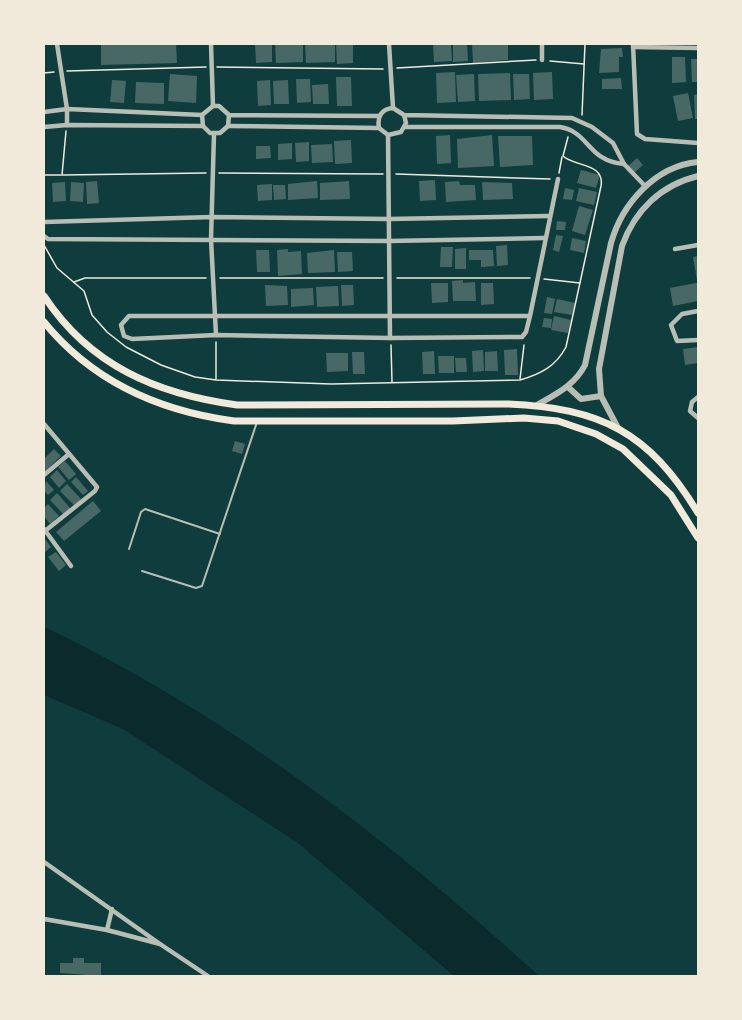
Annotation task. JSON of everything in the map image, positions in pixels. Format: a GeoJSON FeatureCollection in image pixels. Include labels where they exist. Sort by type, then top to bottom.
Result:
{"type":"FeatureCollection","features":[{"type":"Feature","properties":{"kind":"main road"},"geometry":{"type":"LineString","coordinates":[[44,296],[71,331],[103,356],[140,381],[174,393],[237,405],[537,405],[585,414],[618,428],[645,447],[666,467],[699,513]]}},
{"type":"Feature","properties":{"kind":"main road"},"geometry":{"type":"LineString","coordinates":[[44,322],[60,342],[96,371],[133,394],[203,417],[257,421],[543,419],[596,434],[623,449],[651,473],[671,495],[699,538]]}},
{"type":"Feature","properties":{"kind":"main road"},"geometry":{"type":"LineString","coordinates":[[453,406],[453,421]]}},
{"type":"Feature","properties":{"kind":"street"},"geometry":{"type":"LineString","coordinates":[[57,44],[67,109],[66,125]]}},
{"type":"Feature","properties":{"kind":"street"},"geometry":{"type":"LineString","coordinates":[[211,44],[213,106]]}},
{"type":"Feature","properties":{"kind":"street"},"geometry":{"type":"LineString","coordinates":[[388,44],[393,108]]}},
{"type":"Feature","properties":{"kind":"street"},"geometry":{"type":"LineString","coordinates":[[542,44],[543,60]]}},
{"type":"Feature","properties":{"kind":"street"},"geometry":{"type":"LineString","coordinates":[[699,48],[633,45],[634,126],[637,134],[645,139],[699,143]]}},
{"type":"Feature","properties":{"kind":"street"},"geometry":{"type":"LineString","coordinates":[[44,112],[67,109],[202,115],[213,106],[219,106],[229,115],[379,116],[393,108]]}},
{"type":"Feature","properties":{"kind":"street"},"geometry":{"type":"LineString","coordinates":[[393,108],[404,115],[562,117],[580,121],[613,143],[624,164],[645,186]]}},
{"type":"Feature","properties":{"kind":"street"},"geometry":{"type":"LineString","coordinates":[[202,115],[203,126]]}},
{"type":"Feature","properties":{"kind":"street"},"geometry":{"type":"LineString","coordinates":[[228,126],[229,115]]}},
{"type":"Feature","properties":{"kind":"street"},"geometry":{"type":"LineString","coordinates":[[388,135],[401,132],[405,127],[404,115]]}},
{"type":"Feature","properties":{"kind":"street"},"geometry":{"type":"LineString","coordinates":[[379,116],[379,128]]}},
{"type":"Feature","properties":{"kind":"street"},"geometry":{"type":"LineString","coordinates":[[44,127],[66,125],[203,126],[214,134],[220,133],[228,126],[379,128],[388,135]]}},
{"type":"Feature","properties":{"kind":"street"},"geometry":{"type":"LineString","coordinates":[[405,127],[560,127],[582,137],[606,162],[624,164]]}},
{"type":"Feature","properties":{"kind":"street"},"geometry":{"type":"LineString","coordinates":[[582,137],[592,128]]}},
{"type":"Feature","properties":{"kind":"street"},"geometry":{"type":"LineString","coordinates":[[214,134],[211,239],[216,335]]}},
{"type":"Feature","properties":{"kind":"street"},"geometry":{"type":"LineString","coordinates":[[388,135],[390,338]]}},
{"type":"Feature","properties":{"kind":"street"},"geometry":{"type":"LineString","coordinates":[[537,405],[568,387],[585,365],[616,225],[627,205],[645,186],[672,171],[699,162]]}},
{"type":"Feature","properties":{"kind":"street"},"geometry":{"type":"LineString","coordinates":[[618,428],[601,396],[599,369],[622,246],[638,214],[652,198],[673,185],[699,176]]}},
{"type":"Feature","properties":{"kind":"street"},"geometry":{"type":"LineString","coordinates":[[530,316],[129,316],[121,325],[124,336],[132,339],[216,335],[519,338],[525,335],[530,316],[548,216],[558,179]]}},
{"type":"Feature","properties":{"kind":"street"},"geometry":{"type":"LineString","coordinates":[[44,222],[212,217],[389,219],[548,216]]}},
{"type":"Feature","properties":{"kind":"street"},"geometry":{"type":"LineString","coordinates":[[44,236],[48,239],[389,241],[544,238]]}},
{"type":"Feature","properties":{"kind":"street"},"geometry":{"type":"LineString","coordinates":[[675,249],[699,245]]}},
{"type":"Feature","properties":{"kind":"street"},"geometry":{"type":"LineString","coordinates":[[699,311],[682,314],[671,325],[677,341],[699,340]]}},
{"type":"Feature","properties":{"kind":"street"},"geometry":{"type":"LineString","coordinates":[[596,317],[608,319]]}},
{"type":"Feature","properties":{"kind":"street"},"geometry":{"type":"LineString","coordinates":[[568,387],[580,399],[601,396]]}},
{"type":"Feature","properties":{"kind":"street"},"geometry":{"type":"LineString","coordinates":[[699,397],[692,402],[690,411],[699,418]]}},
{"type":"Feature","properties":{"kind":"street"},"geometry":{"type":"LineString","coordinates":[[44,424],[97,487],[95,491],[44,530],[71,566]]}},
{"type":"Feature","properties":{"kind":"street"},"geometry":{"type":"LineString","coordinates":[[44,475],[69,454]]}},
{"type":"Feature","properties":{"kind":"street"},"geometry":{"type":"LineString","coordinates":[[44,862],[208,976]]}},
{"type":"Feature","properties":{"kind":"street"},"geometry":{"type":"LineString","coordinates":[[107,930],[112,909]]}},
{"type":"Feature","properties":{"kind":"street"},"geometry":{"type":"LineString","coordinates":[[44,920],[107,930],[160,944]]}},
{"type":"Feature","properties":{"kind":"lane"},"geometry":{"type":"LineString","coordinates":[[142,572],[201,588],[257,421]]}},
{"type":"Feature","properties":{"kind":"lane"},"geometry":{"type":"LineString","coordinates":[[129,549],[141,512],[145,509],[221,534]]}},
{"type":"Feature","properties":{"kind":"path"},"geometry":{"type":"LineString","coordinates":[[580,121],[584,104],[585,44]]}},
{"type":"Feature","properties":{"kind":"path"},"geometry":{"type":"LineString","coordinates":[[44,73],[212,67],[390,69],[543,60],[585,64]]}},
{"type":"Feature","properties":{"kind":"path"},"geometry":{"type":"LineString","coordinates":[[62,175],[66,125]]}},
{"type":"Feature","properties":{"kind":"path"},"geometry":{"type":"LineString","coordinates":[[44,176],[214,173],[389,174],[558,179],[563,156]]}},
{"type":"Feature","properties":{"kind":"path"},"geometry":{"type":"LineString","coordinates":[[73,283],[85,278],[538,278],[580,283]]}},
{"type":"Feature","properties":{"kind":"path"},"geometry":{"type":"LineString","coordinates":[[216,335],[216,380]]}},
{"type":"Feature","properties":{"kind":"path"},"geometry":{"type":"LineString","coordinates":[[520,380],[525,335]]}},
{"type":"Feature","properties":{"kind":"path"},"geometry":{"type":"LineString","coordinates":[[390,338],[392,383]]}},
{"type":"Feature","properties":{"kind":"water"},"geometry":{"type":"Polygon","coordinates":[[[44,627],[176,698],[241,739],[304,783],[425,877],[539,976],[454,976],[298,843],[123,729],[44,695],[44,627]]]}},
{"type":"Feature","properties":{"kind":"building"},"geometry":{"type":"Polygon","coordinates":[[[176,44],[177,63],[101,65],[101,45],[176,44]]]}},
{"type":"Feature","properties":{"kind":"building"},"geometry":{"type":"Polygon","coordinates":[[[255,44],[272,44],[272,62],[256,63],[255,44]]]}},
{"type":"Feature","properties":{"kind":"building"},"geometry":{"type":"Polygon","coordinates":[[[275,44],[303,44],[303,62],[276,63],[275,44]]]}},
{"type":"Feature","properties":{"kind":"building"},"geometry":{"type":"Polygon","coordinates":[[[305,44],[335,44],[335,62],[306,63],[305,44]]]}},
{"type":"Feature","properties":{"kind":"building"},"geometry":{"type":"Polygon","coordinates":[[[336,44],[353,44],[353,63],[337,64],[336,44]]]}},
{"type":"Feature","properties":{"kind":"building"},"geometry":{"type":"Polygon","coordinates":[[[433,44],[451,44],[452,61],[434,62],[433,44]]]}},
{"type":"Feature","properties":{"kind":"building"},"geometry":{"type":"Polygon","coordinates":[[[453,44],[467,44],[468,61],[453,62],[453,44]]]}},
{"type":"Feature","properties":{"kind":"building"},"geometry":{"type":"Polygon","coordinates":[[[472,44],[508,44],[508,60],[473,63],[472,44]]]}},
{"type":"Feature","properties":{"kind":"building"},"geometry":{"type":"Polygon","coordinates":[[[622,48],[623,57],[619,57],[619,72],[599,73],[601,49],[622,48]]]}},
{"type":"Feature","properties":{"kind":"building"},"geometry":{"type":"Polygon","coordinates":[[[672,57],[685,57],[686,82],[672,83],[672,57]]]}},
{"type":"Feature","properties":{"kind":"building"},"geometry":{"type":"Polygon","coordinates":[[[691,59],[698,59],[698,82],[692,82],[691,59]]]}},
{"type":"Feature","properties":{"kind":"building"},"geometry":{"type":"Polygon","coordinates":[[[455,72],[456,102],[437,103],[436,73],[455,72]]]}},
{"type":"Feature","properties":{"kind":"building"},"geometry":{"type":"Polygon","coordinates":[[[552,72],[553,99],[534,100],[533,73],[552,72]]]}},
{"type":"Feature","properties":{"kind":"building"},"geometry":{"type":"Polygon","coordinates":[[[510,73],[511,100],[479,101],[478,74],[510,73]]]}},
{"type":"Feature","properties":{"kind":"building"},"geometry":{"type":"Polygon","coordinates":[[[170,74],[197,76],[196,103],[168,101],[170,74]]]}},
{"type":"Feature","properties":{"kind":"building"},"geometry":{"type":"Polygon","coordinates":[[[474,74],[475,101],[458,102],[456,75],[474,74]]]}},
{"type":"Feature","properties":{"kind":"building"},"geometry":{"type":"Polygon","coordinates":[[[513,74],[529,74],[530,99],[514,100],[513,74]]]}},
{"type":"Feature","properties":{"kind":"building"},"geometry":{"type":"Polygon","coordinates":[[[336,77],[351,77],[352,106],[337,106],[336,77]]]}},
{"type":"Feature","properties":{"kind":"building"},"geometry":{"type":"Polygon","coordinates":[[[621,78],[622,89],[602,89],[602,79],[621,78]]]}},
{"type":"Feature","properties":{"kind":"building"},"geometry":{"type":"Polygon","coordinates":[[[296,79],[310,79],[311,102],[297,103],[296,79]]]}},
{"type":"Feature","properties":{"kind":"building"},"geometry":{"type":"Polygon","coordinates":[[[112,80],[126,81],[124,103],[110,102],[112,80]]]}},
{"type":"Feature","properties":{"kind":"building"},"geometry":{"type":"Polygon","coordinates":[[[270,80],[271,105],[258,106],[257,81],[270,80]]]}},
{"type":"Feature","properties":{"kind":"building"},"geometry":{"type":"Polygon","coordinates":[[[288,80],[289,104],[274,104],[273,81],[288,80]]]}},
{"type":"Feature","properties":{"kind":"building"},"geometry":{"type":"Polygon","coordinates":[[[136,82],[164,83],[164,104],[135,103],[136,82]]]}},
{"type":"Feature","properties":{"kind":"building"},"geometry":{"type":"Polygon","coordinates":[[[328,84],[329,104],[313,104],[312,85],[328,84]]]}},
{"type":"Feature","properties":{"kind":"building"},"geometry":{"type":"Polygon","coordinates":[[[688,93],[693,118],[678,121],[673,96],[688,93]]]}},
{"type":"Feature","properties":{"kind":"building"},"geometry":{"type":"Polygon","coordinates":[[[698,94],[698,119],[695,119],[694,95],[698,94]]]}},
{"type":"Feature","properties":{"kind":"building"},"geometry":{"type":"Polygon","coordinates":[[[450,135],[451,163],[437,164],[436,136],[450,135]]]}},
{"type":"Feature","properties":{"kind":"building"},"geometry":{"type":"Polygon","coordinates":[[[492,135],[494,166],[458,168],[457,139],[492,135]]]}},
{"type":"Feature","properties":{"kind":"building"},"geometry":{"type":"Polygon","coordinates":[[[498,136],[532,136],[533,165],[500,167],[498,136]]]}},
{"type":"Feature","properties":{"kind":"building"},"geometry":{"type":"Polygon","coordinates":[[[351,140],[352,163],[335,164],[334,141],[351,140]]]}},
{"type":"Feature","properties":{"kind":"building"},"geometry":{"type":"Polygon","coordinates":[[[309,142],[309,161],[296,162],[295,143],[309,142]]]}},
{"type":"Feature","properties":{"kind":"building"},"geometry":{"type":"Polygon","coordinates":[[[292,143],[292,159],[278,160],[278,144],[292,143]]]}},
{"type":"Feature","properties":{"kind":"building"},"geometry":{"type":"Polygon","coordinates":[[[332,144],[333,162],[312,163],[311,145],[332,144]]]}},
{"type":"Feature","properties":{"kind":"building"},"geometry":{"type":"Polygon","coordinates":[[[256,146],[270,146],[271,158],[256,159],[256,146]]]}},
{"type":"Feature","properties":{"kind":"building"},"geometry":{"type":"Polygon","coordinates":[[[637,158],[643,165],[634,173],[628,166],[637,158]]]}},
{"type":"Feature","properties":{"kind":"building"},"geometry":{"type":"Polygon","coordinates":[[[581,170],[600,175],[596,188],[577,183],[581,170]]]}},
{"type":"Feature","properties":{"kind":"building"},"geometry":{"type":"Polygon","coordinates":[[[435,180],[436,200],[420,201],[419,181],[435,180]]]}},
{"type":"Feature","properties":{"kind":"building"},"geometry":{"type":"Polygon","coordinates":[[[97,181],[99,203],[87,204],[86,182],[97,181]]]}},
{"type":"Feature","properties":{"kind":"building"},"geometry":{"type":"Polygon","coordinates":[[[317,181],[318,198],[288,200],[288,184],[317,181]]]}},
{"type":"Feature","properties":{"kind":"building"},"geometry":{"type":"Polygon","coordinates":[[[349,181],[350,199],[320,200],[320,183],[349,181]]]}},
{"type":"Feature","properties":{"kind":"building"},"geometry":{"type":"Polygon","coordinates":[[[459,181],[460,185],[475,185],[476,200],[446,202],[445,182],[459,181]]]}},
{"type":"Feature","properties":{"kind":"building"},"geometry":{"type":"Polygon","coordinates":[[[65,182],[66,201],[53,202],[52,183],[65,182]]]}},
{"type":"Feature","properties":{"kind":"building"},"geometry":{"type":"Polygon","coordinates":[[[71,182],[84,183],[83,202],[70,201],[71,182]]]}},
{"type":"Feature","properties":{"kind":"building"},"geometry":{"type":"Polygon","coordinates":[[[482,182],[512,183],[513,199],[483,200],[482,182]]]}},
{"type":"Feature","properties":{"kind":"building"},"geometry":{"type":"Polygon","coordinates":[[[272,184],[272,200],[258,201],[257,185],[272,184]]]}},
{"type":"Feature","properties":{"kind":"building"},"geometry":{"type":"Polygon","coordinates":[[[273,185],[285,185],[286,199],[274,200],[273,185]]]}},
{"type":"Feature","properties":{"kind":"building"},"geometry":{"type":"Polygon","coordinates":[[[565,188],[574,190],[572,200],[563,199],[565,188]]]}},
{"type":"Feature","properties":{"kind":"building"},"geometry":{"type":"Polygon","coordinates":[[[579,188],[597,192],[594,205],[576,201],[579,188]]]}},
{"type":"Feature","properties":{"kind":"building"},"geometry":{"type":"Polygon","coordinates":[[[579,206],[593,210],[585,235],[572,231],[579,206]]]}},
{"type":"Feature","properties":{"kind":"building"},"geometry":{"type":"Polygon","coordinates":[[[557,221],[566,222],[565,230],[556,230],[557,221]]]}},
{"type":"Feature","properties":{"kind":"building"},"geometry":{"type":"Polygon","coordinates":[[[556,235],[563,236],[559,252],[553,250],[556,235]]]}},
{"type":"Feature","properties":{"kind":"building"},"geometry":{"type":"Polygon","coordinates":[[[572,238],[586,241],[584,253],[570,250],[572,238]]]}},
{"type":"Feature","properties":{"kind":"building"},"geometry":{"type":"Polygon","coordinates":[[[507,245],[508,265],[497,266],[496,246],[507,245]]]}},
{"type":"Feature","properties":{"kind":"building"},"geometry":{"type":"Polygon","coordinates":[[[441,247],[453,247],[452,267],[440,267],[441,247]]]}},
{"type":"Feature","properties":{"kind":"building"},"geometry":{"type":"Polygon","coordinates":[[[466,248],[466,269],[455,269],[455,249],[466,248]]]}},
{"type":"Feature","properties":{"kind":"building"},"geometry":{"type":"Polygon","coordinates":[[[288,249],[288,252],[301,251],[302,274],[278,276],[277,250],[288,249]]]}},
{"type":"Feature","properties":{"kind":"building"},"geometry":{"type":"Polygon","coordinates":[[[256,250],[269,250],[270,272],[257,272],[256,250]]]}},
{"type":"Feature","properties":{"kind":"building"},"geometry":{"type":"Polygon","coordinates":[[[334,250],[335,272],[308,273],[307,253],[334,250]]]}},
{"type":"Feature","properties":{"kind":"building"},"geometry":{"type":"Polygon","coordinates":[[[469,250],[493,250],[494,266],[481,267],[481,260],[469,260],[469,250]]]}},
{"type":"Feature","properties":{"kind":"building"},"geometry":{"type":"Polygon","coordinates":[[[337,252],[352,252],[353,271],[338,272],[337,252]]]}},
{"type":"Feature","properties":{"kind":"building"},"geometry":{"type":"Polygon","coordinates":[[[698,256],[698,280],[697,280],[693,257],[698,256]]]}},
{"type":"Feature","properties":{"kind":"building"},"geometry":{"type":"Polygon","coordinates":[[[463,280],[463,283],[475,282],[476,301],[453,301],[452,281],[463,280]]]}},
{"type":"Feature","properties":{"kind":"building"},"geometry":{"type":"Polygon","coordinates":[[[431,283],[448,283],[448,302],[432,303],[431,283]]]}},
{"type":"Feature","properties":{"kind":"building"},"geometry":{"type":"Polygon","coordinates":[[[481,283],[493,283],[494,304],[481,305],[481,283]]]}},
{"type":"Feature","properties":{"kind":"building"},"geometry":{"type":"Polygon","coordinates":[[[698,283],[698,301],[673,306],[670,288],[698,283]]]}},
{"type":"Feature","properties":{"kind":"building"},"geometry":{"type":"Polygon","coordinates":[[[265,285],[287,286],[288,305],[266,306],[265,285]]]}},
{"type":"Feature","properties":{"kind":"building"},"geometry":{"type":"Polygon","coordinates":[[[341,285],[353,285],[354,305],[342,306],[341,285]]]}},
{"type":"Feature","properties":{"kind":"building"},"geometry":{"type":"Polygon","coordinates":[[[338,286],[339,306],[317,307],[316,287],[338,286]]]}},
{"type":"Feature","properties":{"kind":"building"},"geometry":{"type":"Polygon","coordinates":[[[313,288],[314,305],[291,307],[291,289],[313,288]]]}},
{"type":"Feature","properties":{"kind":"building"},"geometry":{"type":"Polygon","coordinates":[[[547,297],[555,299],[552,314],[544,313],[547,297]]]}},
{"type":"Feature","properties":{"kind":"building"},"geometry":{"type":"Polygon","coordinates":[[[557,299],[575,303],[572,315],[554,312],[557,299]]]}},
{"type":"Feature","properties":{"kind":"building"},"geometry":{"type":"Polygon","coordinates":[[[554,316],[571,320],[568,333],[551,330],[554,316]]]}},
{"type":"Feature","properties":{"kind":"building"},"geometry":{"type":"Polygon","coordinates":[[[544,318],[552,319],[551,328],[542,327],[544,318]]]}},
{"type":"Feature","properties":{"kind":"building"},"geometry":{"type":"Polygon","coordinates":[[[698,347],[698,363],[685,365],[683,349],[698,347]]]}},
{"type":"Feature","properties":{"kind":"building"},"geometry":{"type":"Polygon","coordinates":[[[517,349],[518,375],[505,375],[504,350],[517,349]]]}},
{"type":"Feature","properties":{"kind":"building"},"geometry":{"type":"Polygon","coordinates":[[[483,350],[484,371],[473,372],[472,351],[483,350]]]}},
{"type":"Feature","properties":{"kind":"building"},"geometry":{"type":"Polygon","coordinates":[[[434,351],[435,374],[423,374],[422,352],[434,351]]]}},
{"type":"Feature","properties":{"kind":"building"},"geometry":{"type":"Polygon","coordinates":[[[497,351],[498,371],[485,371],[485,352],[497,351]]]}},
{"type":"Feature","properties":{"kind":"building"},"geometry":{"type":"Polygon","coordinates":[[[352,352],[364,352],[365,374],[353,374],[352,352]]]}},
{"type":"Feature","properties":{"kind":"building"},"geometry":{"type":"Polygon","coordinates":[[[326,353],[348,353],[348,371],[327,372],[326,353]]]}},
{"type":"Feature","properties":{"kind":"building"},"geometry":{"type":"Polygon","coordinates":[[[438,356],[454,356],[454,373],[439,373],[438,356]]]}},
{"type":"Feature","properties":{"kind":"building"},"geometry":{"type":"Polygon","coordinates":[[[455,358],[466,358],[467,372],[456,372],[455,358]]]}},
{"type":"Feature","properties":{"kind":"building"},"geometry":{"type":"Polygon","coordinates":[[[235,441],[245,444],[242,454],[232,451],[235,441]]]}},
{"type":"Feature","properties":{"kind":"building"},"geometry":{"type":"Polygon","coordinates":[[[54,449],[61,456],[44,472],[44,459],[54,449]]]}},
{"type":"Feature","properties":{"kind":"building"},"geometry":{"type":"Polygon","coordinates":[[[65,461],[76,474],[69,480],[58,467],[65,461]]]}},
{"type":"Feature","properties":{"kind":"building"},"geometry":{"type":"Polygon","coordinates":[[[57,470],[66,481],[59,488],[50,477],[57,470]]]}},
{"type":"Feature","properties":{"kind":"building"},"geometry":{"type":"Polygon","coordinates":[[[76,477],[88,491],[83,495],[71,482],[76,477]]]}},
{"type":"Feature","properties":{"kind":"building"},"geometry":{"type":"Polygon","coordinates":[[[46,481],[54,490],[48,495],[44,491],[46,481]]]}},
{"type":"Feature","properties":{"kind":"building"},"geometry":{"type":"Polygon","coordinates":[[[67,484],[81,499],[75,506],[60,491],[67,484]]]}},
{"type":"Feature","properties":{"kind":"building"},"geometry":{"type":"Polygon","coordinates":[[[57,493],[71,509],[64,515],[50,500],[57,493]]]}},
{"type":"Feature","properties":{"kind":"building"},"geometry":{"type":"Polygon","coordinates":[[[93,501],[101,511],[64,541],[56,532],[93,501]]]}},
{"type":"Feature","properties":{"kind":"building"},"geometry":{"type":"Polygon","coordinates":[[[48,504],[59,516],[50,524],[44,516],[44,508],[48,504]]]}},
{"type":"Feature","properties":{"kind":"building"},"geometry":{"type":"Polygon","coordinates":[[[45,539],[51,547],[45,552],[44,550],[45,539]]]}},
{"type":"Feature","properties":{"kind":"building"},"geometry":{"type":"Polygon","coordinates":[[[56,552],[66,565],[59,571],[48,557],[56,552]]]}},
{"type":"Feature","properties":{"kind":"building"},"geometry":{"type":"Polygon","coordinates":[[[73,958],[84,958],[84,963],[101,963],[101,976],[60,973],[60,963],[73,963],[73,958]]]}}]}
